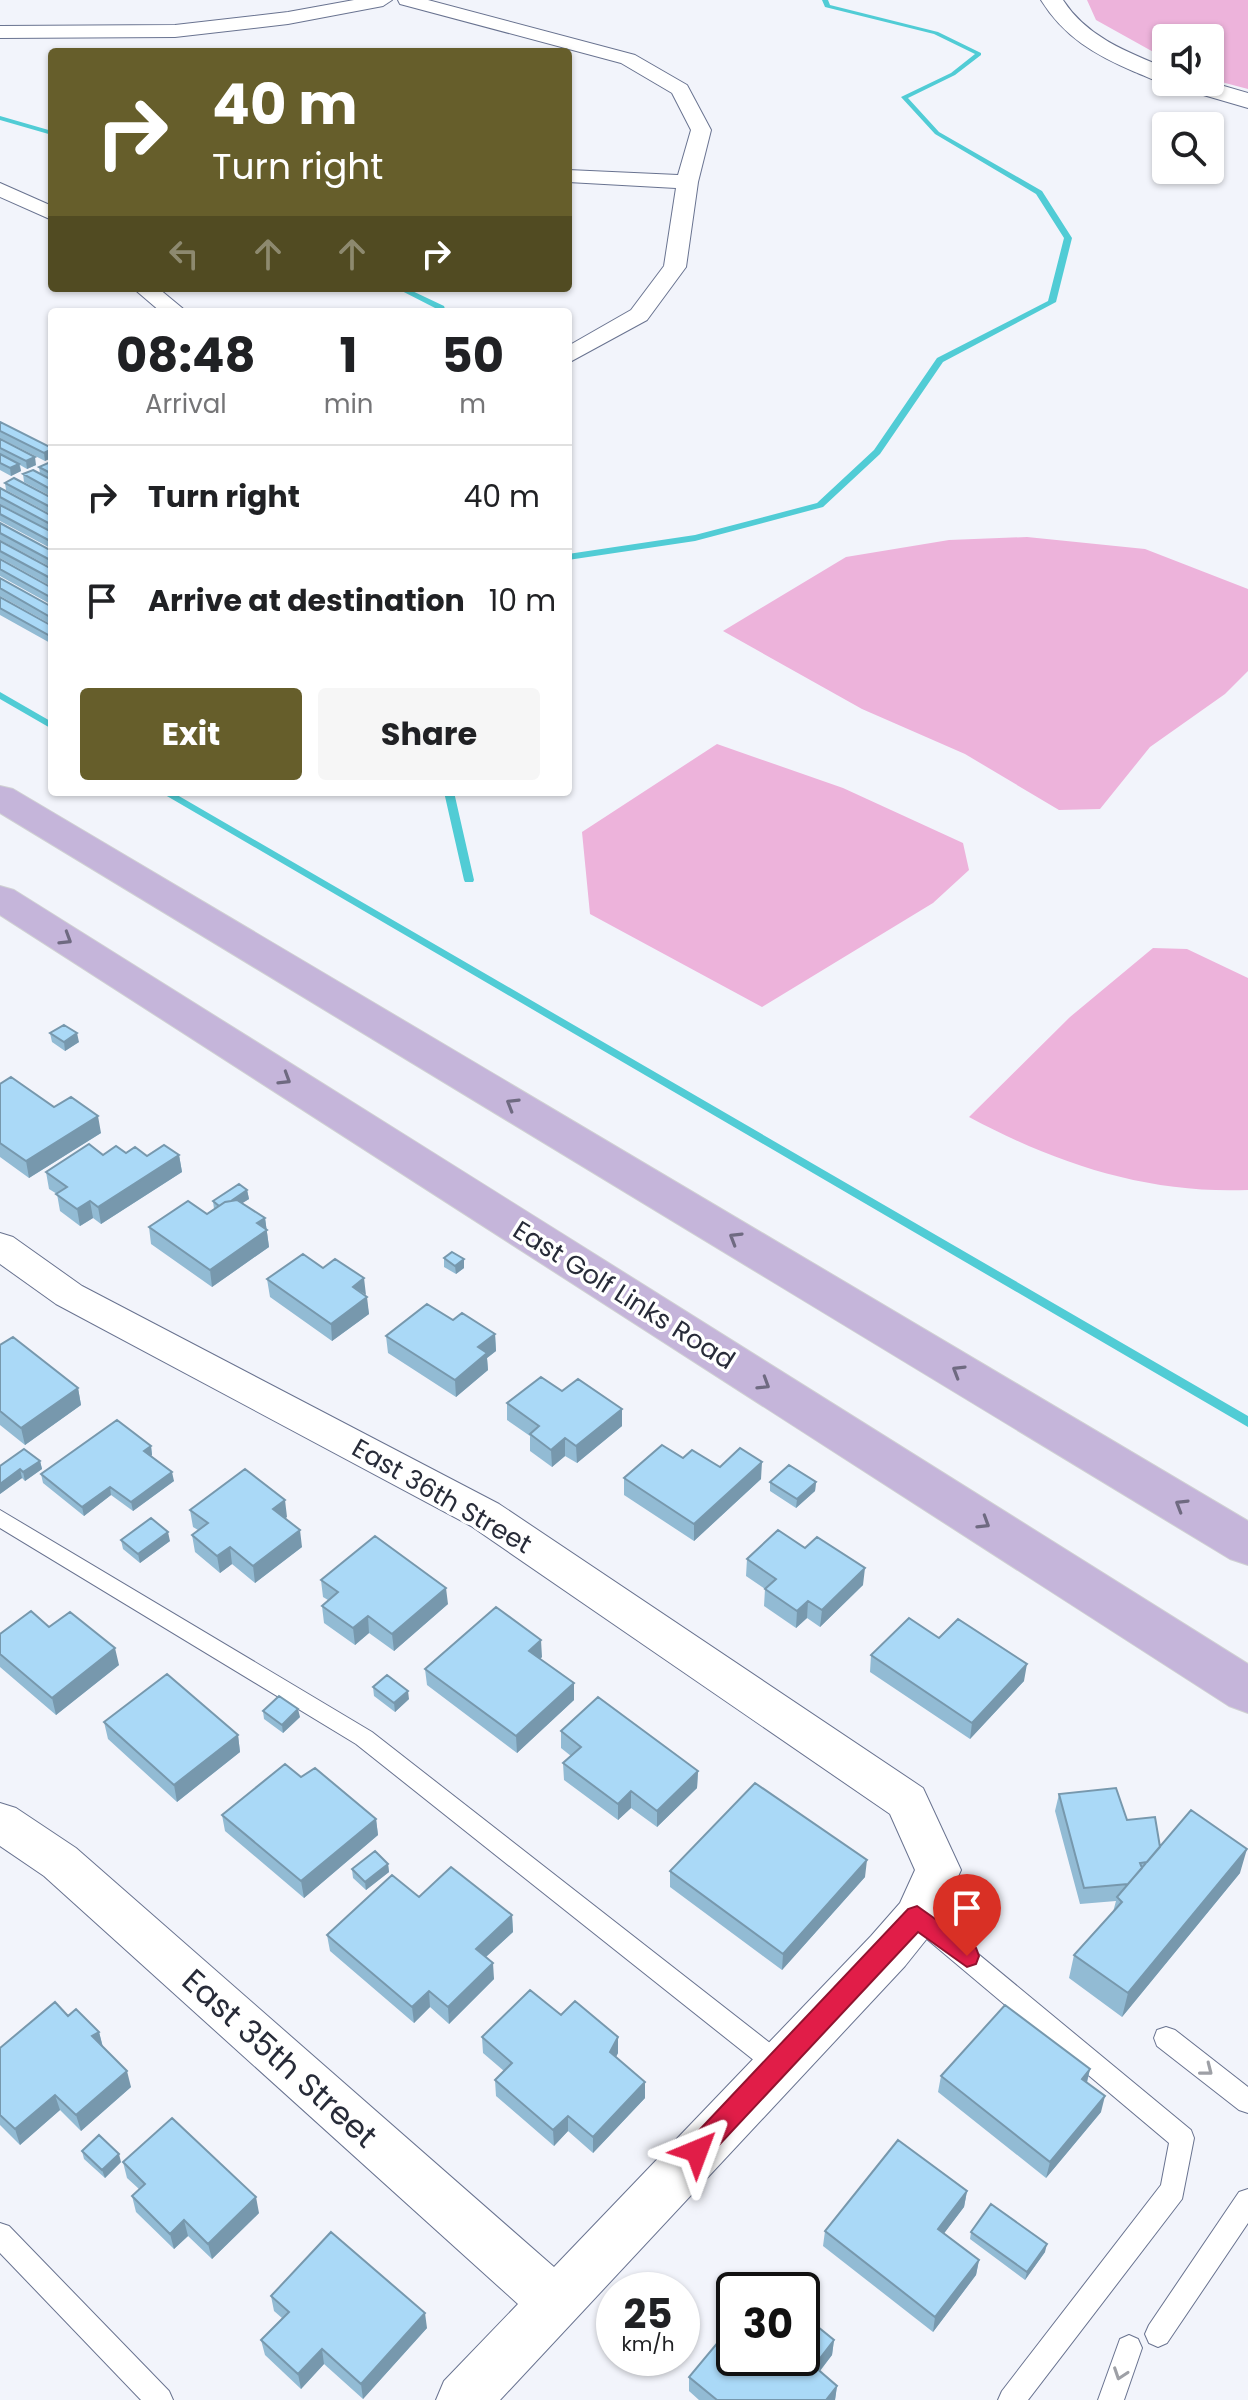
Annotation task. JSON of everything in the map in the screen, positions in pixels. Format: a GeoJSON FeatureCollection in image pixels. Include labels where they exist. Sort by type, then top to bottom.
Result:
{"type":"FeatureCollection","features":[{"type":"Feature","properties":{"kind":"main road"},"geometry":{"type":"LineString","coordinates":[[0,797],[1248,1545]]}},
{"type":"Feature","properties":{"kind":"main road","name":"East Golf Links Road"},"geometry":{"type":"LineString","coordinates":[[0,898],[1248,1691]]}},
{"type":"Feature","properties":{"kind":"street"},"geometry":{"type":"LineString","coordinates":[[272,0],[288,18]]}},
{"type":"Feature","properties":{"kind":"street"},"geometry":{"type":"LineString","coordinates":[[0,32],[175,31],[288,18],[383,0]]}},
{"type":"Feature","properties":{"kind":"street"},"geometry":{"type":"LineString","coordinates":[[407,0],[628,59],[680,89],[701,130],[687,182],[675,267],[639,315],[572,354]]}},
{"type":"Feature","properties":{"kind":"street"},"geometry":{"type":"LineString","coordinates":[[1052,0],[1058,12],[1086,40],[1152,70]]}},
{"type":"Feature","properties":{"kind":"street"},"geometry":{"type":"LineString","coordinates":[[1224,94],[1248,101]]}},
{"type":"Feature","properties":{"kind":"street"},"geometry":{"type":"LineString","coordinates":[[572,176],[687,182]]}},
{"type":"Feature","properties":{"kind":"street"},"geometry":{"type":"LineString","coordinates":[[0,189],[48,212]]}},
{"type":"Feature","properties":{"kind":"street"},"geometry":{"type":"LineString","coordinates":[[149,292],[170,308]]}},
{"type":"Feature","properties":{"kind":"street","name":"East 36th Street"},"geometry":{"type":"LineString","coordinates":[[0,1246],[69,1295],[485,1515],[907,1801],[938,1870],[917,1917]]}},
{"type":"Feature","properties":{"kind":"street","name":"East 35th Street"},"geometry":{"type":"LineString","coordinates":[[0,1822],[60,1862],[554,2301]]}},
{"type":"Feature","properties":{"kind":"street"},"geometry":{"type":"LineString","coordinates":[[463,2400],[917,1917]]}},
{"type":"Feature","properties":{"kind":"lane"},"geometry":{"type":"LineString","coordinates":[[0,1518],[364,1738],[779,2065]]}},
{"type":"Feature","properties":{"kind":"lane"},"geometry":{"type":"LineString","coordinates":[[917,1917],[1182,2138],[1173,2190],[1011,2400]]}},
{"type":"Feature","properties":{"kind":"lane"},"geometry":{"type":"LineString","coordinates":[[1166,2038],[1248,2102]]}},
{"type":"Feature","properties":{"kind":"lane"},"geometry":{"type":"LineString","coordinates":[[1158,2334],[1248,2201]]}},
{"type":"Feature","properties":{"kind":"lane"},"geometry":{"type":"LineString","coordinates":[[0,2235],[160,2400]]}},
{"type":"Feature","properties":{"kind":"lane"},"geometry":{"type":"LineString","coordinates":[[1111,2400],[1129,2348]]}},
{"type":"Feature","properties":{"kind":"shaded area"},"geometry":{"type":"Polygon","coordinates":[[[1087,0],[1248,0],[1248,89],[1224,83],[1224,24],[1152,24],[1152,51],[1096,20],[1087,0]]]}},
{"type":"Feature","properties":{"kind":"shaded area"},"geometry":{"type":"Polygon","coordinates":[[[1027,537],[1145,549],[1248,589],[1248,671],[1225,694],[1150,747],[1100,809],[1059,810],[965,754],[862,709],[723,631],[846,557],[949,540],[1027,537]]]}},
{"type":"Feature","properties":{"kind":"shaded area"},"geometry":{"type":"Polygon","coordinates":[[[717,744],[843,788],[963,843],[969,870],[933,903],[762,1007],[590,914],[582,832],[717,744]]]}},
{"type":"Feature","properties":{"kind":"shaded area"},"geometry":{"type":"Polygon","coordinates":[[[1153,948],[1187,949],[1248,978],[1248,1190],[1174,1187],[1104,1173],[1036,1149],[969,1117],[1070,1017],[1153,948]]]}},
{"type":"Feature","properties":{"kind":"building"},"geometry":{"type":"Polygon","coordinates":[[[0,422],[48,446],[48,451],[44,453],[0,431],[0,422]]]}},
{"type":"Feature","properties":{"kind":"building"},"geometry":{"type":"Polygon","coordinates":[[[0,439],[35,457],[26,461],[0,448],[0,439]]]}},
{"type":"Feature","properties":{"kind":"building"},"geometry":{"type":"Polygon","coordinates":[[[0,454],[19,464],[10,468],[0,463],[0,454]]]}},
{"type":"Feature","properties":{"kind":"building"},"geometry":{"type":"Polygon","coordinates":[[[33,470],[48,478],[48,488],[23,474],[33,470]]]}},
{"type":"Feature","properties":{"kind":"building"},"geometry":{"type":"Polygon","coordinates":[[[14,478],[48,496],[48,506],[5,483],[14,478]]]}},
{"type":"Feature","properties":{"kind":"building"},"geometry":{"type":"Polygon","coordinates":[[[0,488],[48,514],[48,523],[0,497],[0,488]]]}},
{"type":"Feature","properties":{"kind":"building"},"geometry":{"type":"Polygon","coordinates":[[[0,505],[48,530],[48,540],[0,514],[0,505]]]}},
{"type":"Feature","properties":{"kind":"building"},"geometry":{"type":"Polygon","coordinates":[[[0,523],[48,549],[48,559],[0,533],[0,523]]]}},
{"type":"Feature","properties":{"kind":"building"},"geometry":{"type":"Polygon","coordinates":[[[0,541],[48,567],[48,577],[0,551],[0,541]]]}},
{"type":"Feature","properties":{"kind":"building"},"geometry":{"type":"Polygon","coordinates":[[[0,559],[48,586],[48,596],[0,569],[0,559]]]}},
{"type":"Feature","properties":{"kind":"building"},"geometry":{"type":"Polygon","coordinates":[[[0,578],[48,605],[48,616],[0,588],[0,578]]]}},
{"type":"Feature","properties":{"kind":"building"},"geometry":{"type":"Polygon","coordinates":[[[0,597],[48,624],[48,635],[0,608],[0,597]]]}},
{"type":"Feature","properties":{"kind":"building"},"geometry":{"type":"Polygon","coordinates":[[[64,1025],[77,1033],[64,1042],[50,1033],[64,1025]]]}},
{"type":"Feature","properties":{"kind":"building"},"geometry":{"type":"Polygon","coordinates":[[[11,1077],[54,1107],[71,1097],[98,1116],[26,1161],[0,1143],[0,1084],[11,1077]]]}},
{"type":"Feature","properties":{"kind":"building"},"geometry":{"type":"Polygon","coordinates":[[[89,1144],[103,1155],[116,1146],[126,1153],[135,1147],[147,1156],[164,1145],[179,1155],[98,1207],[90,1201],[77,1209],[56,1194],[67,1187],[46,1172],[89,1144]]]}},
{"type":"Feature","properties":{"kind":"building"},"geometry":{"type":"Polygon","coordinates":[[[239,1184],[247,1190],[219,1206],[213,1201],[239,1184]]]}},
{"type":"Feature","properties":{"kind":"building"},"geometry":{"type":"Polygon","coordinates":[[[237,1200],[265,1218],[257,1223],[267,1230],[210,1270],[149,1227],[188,1201],[207,1214],[225,1202],[237,1200]]]}},
{"type":"Feature","properties":{"kind":"building"},"geometry":{"type":"Polygon","coordinates":[[[452,1252],[464,1259],[455,1266],[444,1258],[452,1252]]]}},
{"type":"Feature","properties":{"kind":"building"},"geometry":{"type":"Polygon","coordinates":[[[303,1254],[323,1268],[335,1259],[364,1278],[353,1287],[367,1297],[331,1324],[267,1279],[303,1254]]]}},
{"type":"Feature","properties":{"kind":"building"},"geometry":{"type":"Polygon","coordinates":[[[427,1304],[453,1320],[462,1313],[495,1334],[478,1347],[487,1353],[455,1380],[386,1336],[427,1304]]]}},
{"type":"Feature","properties":{"kind":"building"},"geometry":{"type":"Polygon","coordinates":[[[13,1337],[78,1388],[21,1428],[0,1411],[0,1345],[13,1337]]]}},
{"type":"Feature","properties":{"kind":"building"},"geometry":{"type":"Polygon","coordinates":[[[541,1377],[562,1391],[578,1379],[622,1409],[576,1446],[565,1438],[551,1450],[530,1434],[539,1426],[507,1403],[541,1377]]]}},
{"type":"Feature","properties":{"kind":"building"},"geometry":{"type":"Polygon","coordinates":[[[117,1420],[151,1446],[144,1451],[172,1472],[131,1502],[110,1487],[82,1507],[41,1474],[117,1420]]]}},
{"type":"Feature","properties":{"kind":"building"},"geometry":{"type":"Polygon","coordinates":[[[662,1445],[683,1458],[692,1450],[720,1467],[740,1448],[762,1462],[694,1524],[624,1478],[662,1445]]]}},
{"type":"Feature","properties":{"kind":"building"},"geometry":{"type":"Polygon","coordinates":[[[24,1449],[40,1461],[23,1472],[20,1469],[0,1484],[0,1466],[24,1449]]]}},
{"type":"Feature","properties":{"kind":"building"},"geometry":{"type":"Polygon","coordinates":[[[789,1465],[816,1482],[797,1499],[770,1482],[789,1465]]]}},
{"type":"Feature","properties":{"kind":"building"},"geometry":{"type":"Polygon","coordinates":[[[245,1469],[285,1500],[273,1509],[300,1530],[253,1566],[230,1547],[217,1556],[192,1535],[208,1523],[190,1510],[245,1469]]]}},
{"type":"Feature","properties":{"kind":"building"},"geometry":{"type":"Polygon","coordinates":[[[151,1518],[168,1532],[138,1554],[121,1540],[151,1518]]]}},
{"type":"Feature","properties":{"kind":"building"},"geometry":{"type":"Polygon","coordinates":[[[778,1530],[805,1548],[817,1537],[865,1568],[822,1610],[808,1601],[797,1611],[765,1589],[776,1579],[747,1559],[778,1530]]]}},
{"type":"Feature","properties":{"kind":"building"},"geometry":{"type":"Polygon","coordinates":[[[375,1536],[446,1588],[392,1634],[368,1616],[353,1628],[322,1606],[338,1592],[321,1580],[375,1536]]]}},
{"type":"Feature","properties":{"kind":"building"},"geometry":{"type":"Polygon","coordinates":[[[496,1607],[541,1640],[529,1651],[574,1683],[516,1736],[425,1669],[496,1607]]]}},
{"type":"Feature","properties":{"kind":"building"},"geometry":{"type":"Polygon","coordinates":[[[31,1611],[49,1627],[70,1612],[115,1648],[52,1698],[0,1654],[0,1634],[31,1611]]]}},
{"type":"Feature","properties":{"kind":"building"},"geometry":{"type":"Polygon","coordinates":[[[909,1618],[939,1638],[958,1619],[1027,1664],[972,1723],[871,1655],[909,1618]]]}},
{"type":"Feature","properties":{"kind":"building"},"geometry":{"type":"Polygon","coordinates":[[[167,1674],[238,1735],[174,1785],[104,1722],[167,1674]]]}},
{"type":"Feature","properties":{"kind":"building"},"geometry":{"type":"Polygon","coordinates":[[[387,1675],[408,1691],[394,1703],[373,1687],[387,1675]]]}},
{"type":"Feature","properties":{"kind":"building"},"geometry":{"type":"Polygon","coordinates":[[[279,1696],[298,1709],[282,1725],[263,1711],[279,1696]]]}},
{"type":"Feature","properties":{"kind":"building"},"geometry":{"type":"Polygon","coordinates":[[[598,1697],[698,1771],[657,1811],[631,1791],[618,1804],[563,1763],[581,1747],[561,1731],[598,1697]]]}},
{"type":"Feature","properties":{"kind":"building"},"geometry":{"type":"Polygon","coordinates":[[[285,1764],[301,1777],[315,1768],[376,1819],[301,1881],[222,1815],[285,1764]]]}},
{"type":"Feature","properties":{"kind":"building"},"geometry":{"type":"Polygon","coordinates":[[[755,1783],[867,1860],[783,1954],[670,1871],[755,1783]]]}},
{"type":"Feature","properties":{"kind":"building"},"geometry":{"type":"Polygon","coordinates":[[[1116,1788],[1127,1820],[1155,1817],[1160,1847],[1147,1862],[1140,1863],[1142,1868],[1128,1884],[1084,1888],[1059,1794],[1116,1788]]]}},
{"type":"Feature","properties":{"kind":"building"},"geometry":{"type":"Polygon","coordinates":[[[1191,1810],[1247,1849],[1128,1993],[1074,1955],[1122,1902],[1117,1897],[1191,1810]]]}},
{"type":"Feature","properties":{"kind":"building"},"geometry":{"type":"Polygon","coordinates":[[[375,1851],[388,1864],[365,1882],[352,1869],[375,1851]]]}},
{"type":"Feature","properties":{"kind":"building"},"geometry":{"type":"Polygon","coordinates":[[[451,1867],[512,1915],[476,1949],[493,1963],[448,2007],[429,1991],[412,2007],[327,1935],[392,1875],[419,1897],[451,1867]]]}},
{"type":"Feature","properties":{"kind":"building"},"geometry":{"type":"Polygon","coordinates":[[[530,1990],[561,2015],[575,2001],[618,2037],[610,2052],[645,2082],[593,2137],[568,2116],[553,2130],[495,2080],[512,2063],[482,2037],[530,1990]]]}},
{"type":"Feature","properties":{"kind":"building"},"geometry":{"type":"Polygon","coordinates":[[[55,2002],[68,2016],[76,2009],[99,2032],[92,2036],[127,2071],[76,2115],[55,2095],[15,2129],[0,2115],[0,2048],[55,2002]]]}},
{"type":"Feature","properties":{"kind":"building"},"geometry":{"type":"Polygon","coordinates":[[[1005,2005],[1090,2069],[1082,2079],[1105,2096],[1050,2162],[941,2076],[1005,2005]]]}},
{"type":"Feature","properties":{"kind":"building"},"geometry":{"type":"Polygon","coordinates":[[[172,2118],[256,2197],[208,2244],[184,2220],[170,2234],[132,2196],[145,2184],[123,2162],[172,2118]]]}},
{"type":"Feature","properties":{"kind":"building"},"geometry":{"type":"Polygon","coordinates":[[[99,2135],[119,2154],[102,2170],[82,2151],[99,2135]]]}},
{"type":"Feature","properties":{"kind":"building"},"geometry":{"type":"Polygon","coordinates":[[[898,2140],[967,2191],[938,2229],[979,2260],[935,2317],[825,2231],[898,2140]]]}},
{"type":"Feature","properties":{"kind":"building"},"geometry":{"type":"Polygon","coordinates":[[[991,2204],[1047,2244],[1027,2272],[971,2232],[991,2204]]]}},
{"type":"Feature","properties":{"kind":"building"},"geometry":{"type":"Polygon","coordinates":[[[331,2232],[425,2313],[361,2384],[322,2349],[298,2374],[261,2340],[289,2312],[271,2296],[331,2232]]]}},
{"type":"Feature","properties":{"kind":"building"},"geometry":{"type":"Polygon","coordinates":[[[820,2329],[834,2340],[820,2358],[820,2329]]]}},
{"type":"Feature","properties":{"kind":"building"},"geometry":{"type":"Polygon","coordinates":[[[716,2345],[716,2376],[820,2376],[820,2371],[837,2386],[826,2400],[717,2400],[689,2377],[700,2376],[700,2364],[716,2345]]]}},
{"type":"Feature","properties":{"kind":"waterway"},"geometry":{"type":"LineString","coordinates":[[572,556],[695,538],[820,505],[877,452],[940,360],[1052,302],[1068,238],[1039,193],[937,133],[904,97],[953,74],[979,54],[936,33],[827,6],[825,0]]}},
{"type":"Feature","properties":{"kind":"waterway"},"geometry":{"type":"LineString","coordinates":[[0,118],[48,132]]}},
{"type":"Feature","properties":{"kind":"waterway"},"geometry":{"type":"LineString","coordinates":[[408,292],[441,308]]}},
{"type":"Feature","properties":{"kind":"waterway"},"geometry":{"type":"LineString","coordinates":[[0,695],[48,724]]}},
{"type":"Feature","properties":{"kind":"waterway"},"geometry":{"type":"LineString","coordinates":[[172,796],[1248,1422]]}},
{"type":"Feature","properties":{"kind":"waterway"},"geometry":{"type":"LineString","coordinates":[[450,796],[469,880]]}},
{"type":"Feature","properties":{"kind":"route"},"geometry":{"type":"LineString","coordinates":[[697,2151],[917,1917],[967,1956]]}}]}
